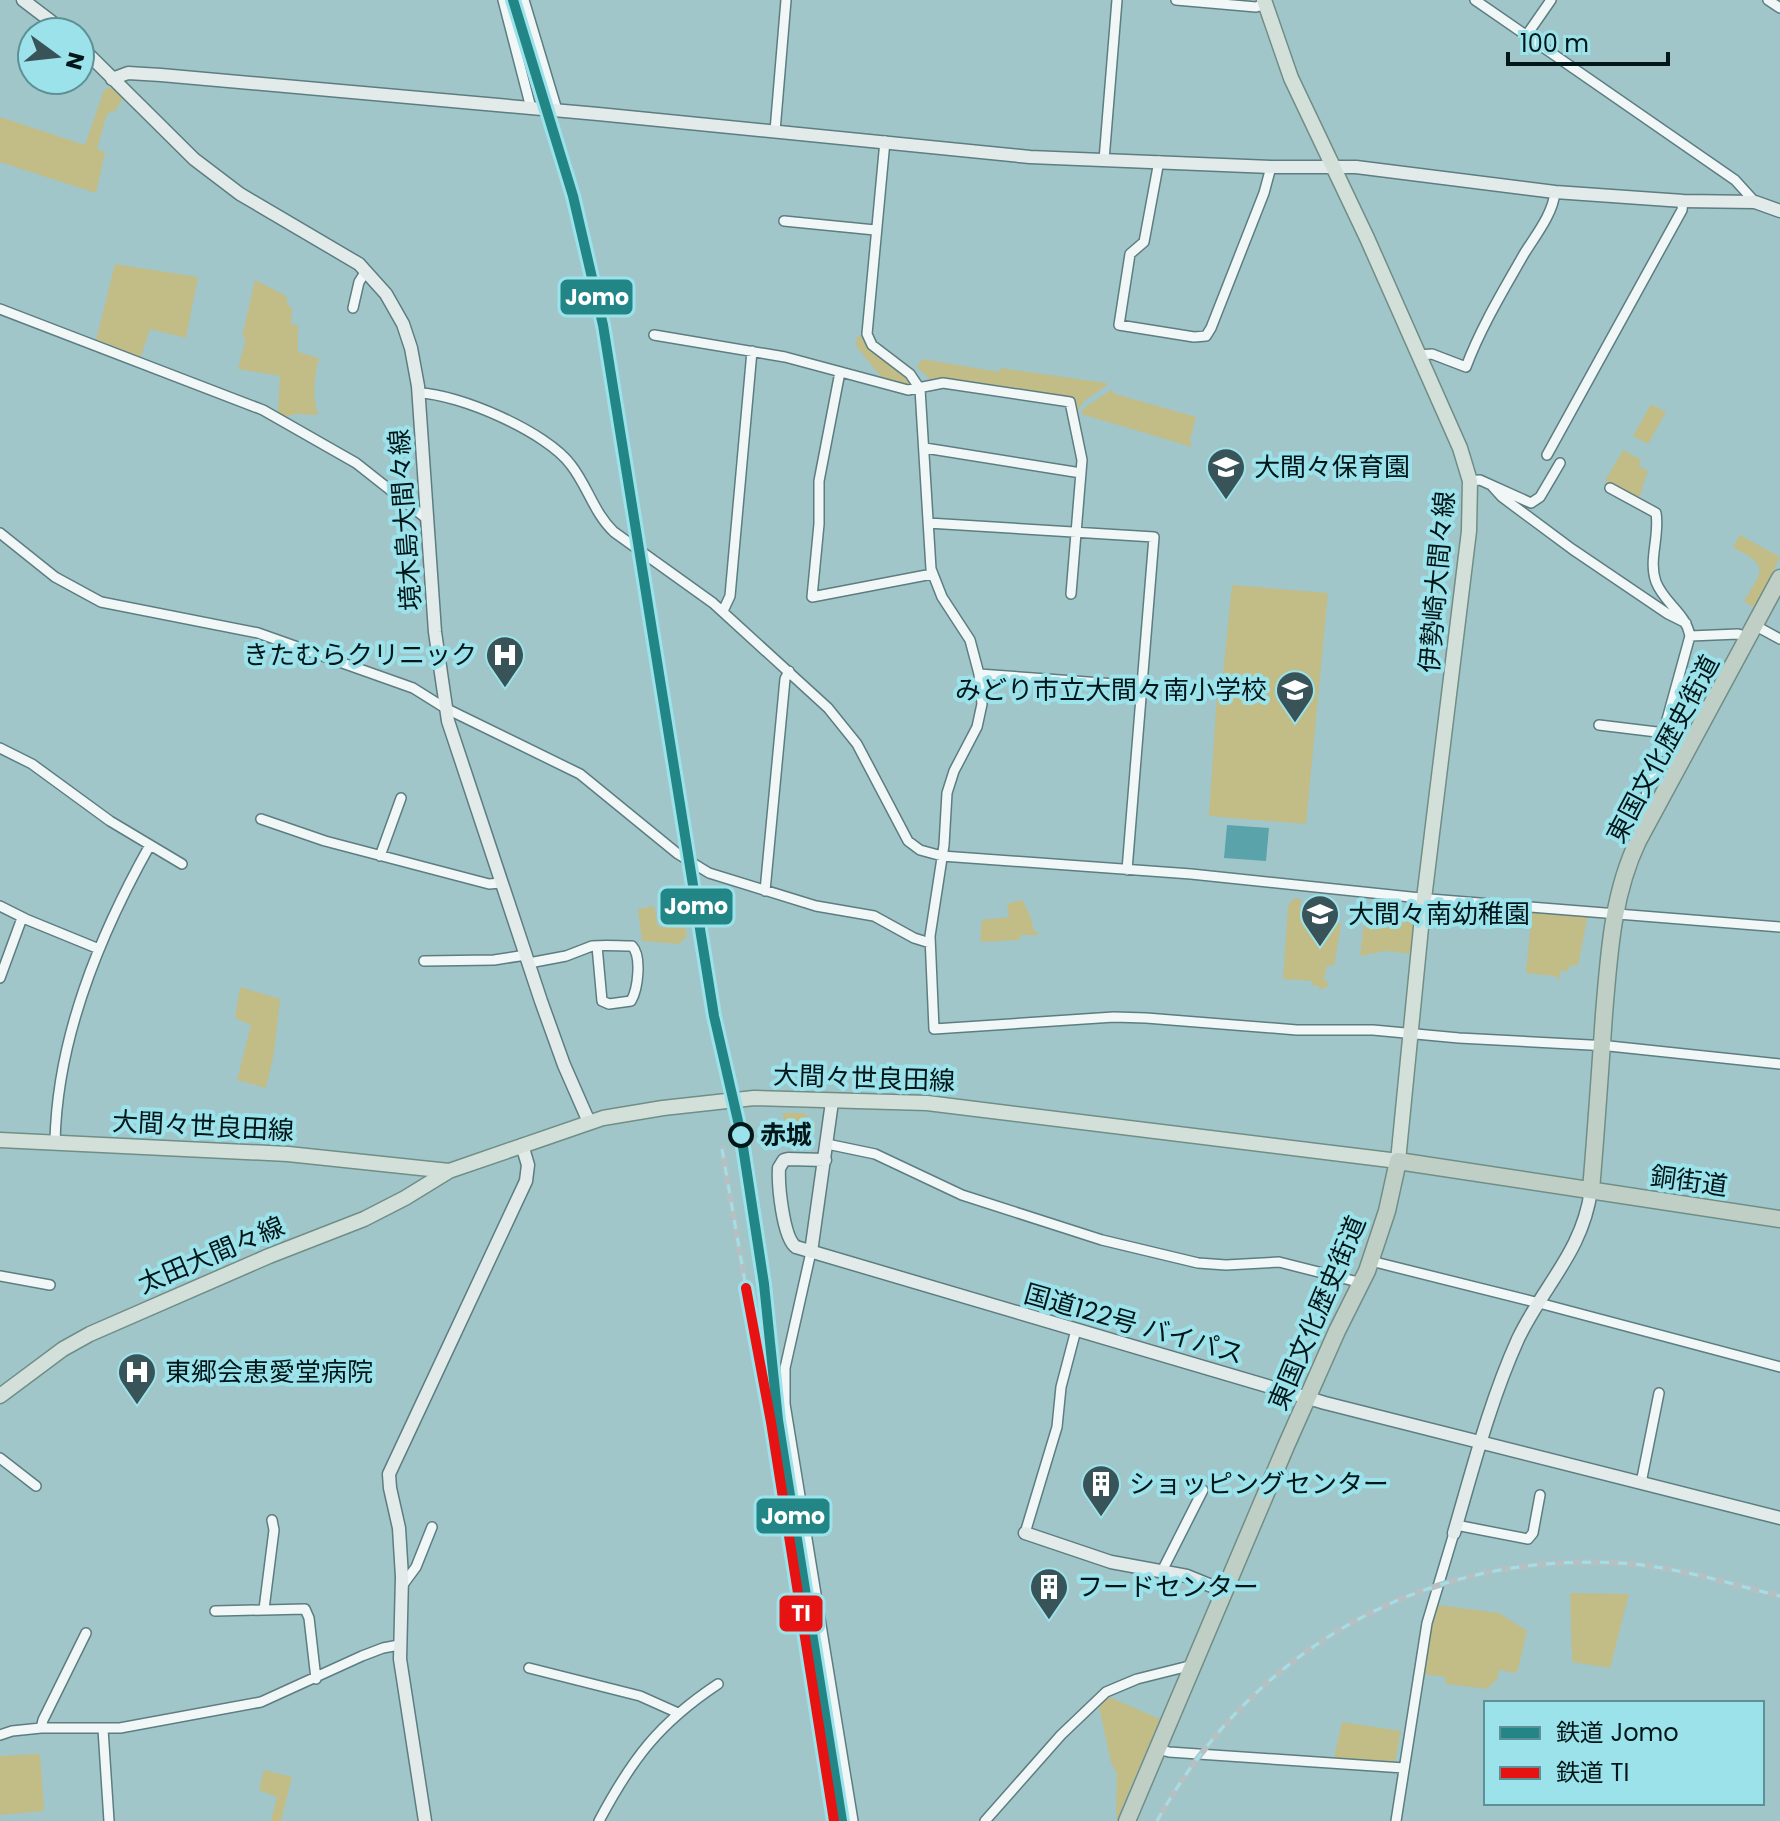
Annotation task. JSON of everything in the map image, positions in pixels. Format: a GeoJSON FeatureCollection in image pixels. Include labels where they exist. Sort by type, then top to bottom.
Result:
{"type":"FeatureCollection","features":[{"type":"Feature","properties":{"kind":"highway","name":"東国文化歴史街道"},"geometry":{"type":"LineString","coordinates":[[1591,1190],[1615,913],[1640,837],[1780,578]]}},
{"type":"Feature","properties":{"kind":"highway","name":"東国文化歴史街道"},"geometry":{"type":"LineString","coordinates":[[1127,1821],[1307,1398],[1362,1283],[1387,1211],[1398,1161]]}},
{"type":"Feature","properties":{"kind":"highway"},"geometry":{"type":"LineString","coordinates":[[1398,1161],[1591,1190]]}},
{"type":"Feature","properties":{"kind":"highway","name":"銅街道"},"geometry":{"type":"LineString","coordinates":[[1591,1190],[1780,1219]]}},
{"type":"Feature","properties":{"kind":"main road","name":"伊勢崎大間々線"},"geometry":{"type":"LineString","coordinates":[[1265,2],[1286,67],[1420,355],[1460,448],[1470,481],[1469,531],[1424,898],[1398,1161]]}},
{"type":"Feature","properties":{"kind":"main road","name":"大間々世良田線"},"geometry":{"type":"LineString","coordinates":[[0,1140],[288,1154],[449,1171],[589,1122],[627,1113],[741,1099],[908,1102],[981,1108],[1398,1161]]}},
{"type":"Feature","properties":{"kind":"main road","name":"太田大間々線"},"geometry":{"type":"LineString","coordinates":[[0,1396],[63,1349],[90,1334],[269,1256],[364,1219],[449,1171]]}},
{"type":"Feature","properties":{"kind":"street"},"geometry":{"type":"LineString","coordinates":[[23,0],[44,16]]}},
{"type":"Feature","properties":{"kind":"street"},"geometry":{"type":"LineString","coordinates":[[503,0],[531,108]]}},
{"type":"Feature","properties":{"kind":"street"},"geometry":{"type":"LineString","coordinates":[[524,0],[557,110]]}},
{"type":"Feature","properties":{"kind":"street"},"geometry":{"type":"LineString","coordinates":[[775,131],[786,0]]}},
{"type":"Feature","properties":{"kind":"street"},"geometry":{"type":"LineString","coordinates":[[1104,160],[1117,0]]}},
{"type":"Feature","properties":{"kind":"street"},"geometry":{"type":"LineString","coordinates":[[1176,0],[1256,7],[1265,2]]}},
{"type":"Feature","properties":{"kind":"street"},"geometry":{"type":"LineString","coordinates":[[1475,0],[1735,180],[1755,202]]}},
{"type":"Feature","properties":{"kind":"street"},"geometry":{"type":"LineString","coordinates":[[1526,36],[1551,0]]}},
{"type":"Feature","properties":{"kind":"street"},"geometry":{"type":"LineString","coordinates":[[1768,0],[1780,8]]}},
{"type":"Feature","properties":{"kind":"street","name":"境木島大間々線"},"geometry":{"type":"LineString","coordinates":[[96,62],[194,159],[240,194],[348,255],[386,294],[403,324],[414,358],[419,393],[436,647],[445,708],[461,766],[527,959],[564,1065],[589,1122]]}},
{"type":"Feature","properties":{"kind":"street"},"geometry":{"type":"LineString","coordinates":[[112,79],[128,73],[161,75],[1030,157],[1378,169],[1555,192],[1683,201],[1755,202],[1780,211]]}},
{"type":"Feature","properties":{"kind":"street"},"geometry":{"type":"LineString","coordinates":[[885,141],[868,338],[876,349],[910,374],[920,389],[932,574],[942,597],[967,634],[979,674],[981,712],[974,734],[951,779],[930,943],[934,1029],[1114,1017],[1297,1030],[1362,1030],[1602,1045],[1780,1064]]}},
{"type":"Feature","properties":{"kind":"street"},"geometry":{"type":"LineString","coordinates":[[1159,161],[1143,244],[1130,254],[1119,325],[1194,337],[1206,336],[1211,328],[1264,193],[1271,167]]}},
{"type":"Feature","properties":{"kind":"street"},"geometry":{"type":"LineString","coordinates":[[1420,355],[1432,354],[1466,367],[1479,333],[1553,203],[1555,192]]}},
{"type":"Feature","properties":{"kind":"street"},"geometry":{"type":"LineString","coordinates":[[1547,455],[1682,210],[1683,201]]}},
{"type":"Feature","properties":{"kind":"street"},"geometry":{"type":"LineString","coordinates":[[784,221],[875,230]]}},
{"type":"Feature","properties":{"kind":"street"},"geometry":{"type":"LineString","coordinates":[[353,308],[359,282],[366,271]]}},
{"type":"Feature","properties":{"kind":"street"},"geometry":{"type":"LineString","coordinates":[[0,309],[263,410],[345,456],[427,519]]}},
{"type":"Feature","properties":{"kind":"street"},"geometry":{"type":"LineString","coordinates":[[654,335],[752,351],[908,390],[943,383],[1068,401],[1082,460],[1071,594]]}},
{"type":"Feature","properties":{"kind":"street"},"geometry":{"type":"LineString","coordinates":[[723,611],[730,596],[752,351]]}},
{"type":"Feature","properties":{"kind":"street"},"geometry":{"type":"LineString","coordinates":[[840,372],[819,481],[819,524],[812,597],[932,574]]}},
{"type":"Feature","properties":{"kind":"street"},"geometry":{"type":"LineString","coordinates":[[419,393],[440,395],[494,414],[551,447],[570,463],[597,511],[614,532],[723,611],[828,708],[857,744],[908,841],[920,850],[942,856],[1284,882],[1424,898],[1780,927]]}},
{"type":"Feature","properties":{"kind":"street"},"geometry":{"type":"LineString","coordinates":[[925,448],[1081,473]]}},
{"type":"Feature","properties":{"kind":"street"},"geometry":{"type":"LineString","coordinates":[[1470,481],[1480,480],[1528,502],[1535,501],[1560,463]]}},
{"type":"Feature","properties":{"kind":"street"},"geometry":{"type":"LineString","coordinates":[[1492,486],[1502,497],[1572,549],[1686,623]]}},
{"type":"Feature","properties":{"kind":"street"},"geometry":{"type":"LineString","coordinates":[[1610,488],[1656,513],[1654,575],[1662,593],[1686,623],[1690,636],[1639,821],[1640,837]]}},
{"type":"Feature","properties":{"kind":"street"},"geometry":{"type":"LineString","coordinates":[[928,523],[1154,537],[1127,870]]}},
{"type":"Feature","properties":{"kind":"street"},"geometry":{"type":"LineString","coordinates":[[0,533],[55,577],[97,600],[258,633],[403,683],[445,708],[580,774],[695,866],[717,876],[816,906],[874,916],[914,938],[930,943]]}},
{"type":"Feature","properties":{"kind":"street"},"geometry":{"type":"LineString","coordinates":[[1690,636],[1753,632],[1780,639]]}},
{"type":"Feature","properties":{"kind":"street"},"geometry":{"type":"LineString","coordinates":[[765,891],[785,679],[789,671]]}},
{"type":"Feature","properties":{"kind":"street"},"geometry":{"type":"LineString","coordinates":[[979,674],[1143,686]]}},
{"type":"Feature","properties":{"kind":"street"},"geometry":{"type":"LineString","coordinates":[[1599,725],[1665,733]]}},
{"type":"Feature","properties":{"kind":"street"},"geometry":{"type":"LineString","coordinates":[[0,748],[32,764],[110,821],[182,864]]}},
{"type":"Feature","properties":{"kind":"street"},"geometry":{"type":"LineString","coordinates":[[380,856],[401,798]]}},
{"type":"Feature","properties":{"kind":"street"},"geometry":{"type":"LineString","coordinates":[[261,819],[380,856],[489,884],[501,883]]}},
{"type":"Feature","properties":{"kind":"street"},"geometry":{"type":"LineString","coordinates":[[55,1142],[61,1067],[75,1015],[99,949],[150,845]]}},
{"type":"Feature","properties":{"kind":"street"},"geometry":{"type":"LineString","coordinates":[[0,906],[99,949]]}},
{"type":"Feature","properties":{"kind":"street"},"geometry":{"type":"LineString","coordinates":[[0,978],[22,918]]}},
{"type":"Feature","properties":{"kind":"street"},"geometry":{"type":"LineString","coordinates":[[424,961],[527,959],[566,956],[597,946],[635,948],[635,993],[631,1001],[609,1004],[602,1001],[597,946]]}},
{"type":"Feature","properties":{"kind":"street"},"geometry":{"type":"LineString","coordinates":[[832,1102],[811,1252],[785,1368],[785,1404],[853,1821]]}},
{"type":"Feature","properties":{"kind":"street"},"geometry":{"type":"LineString","coordinates":[[827,1144],[875,1154],[975,1200],[1089,1236],[1198,1263],[1279,1262],[1362,1283]]}},
{"type":"Feature","properties":{"kind":"street"},"geometry":{"type":"LineString","coordinates":[[425,1821],[403,1687],[399,1645],[402,1586],[399,1528],[389,1482],[391,1468],[526,1181],[528,1165],[522,1145]]}},
{"type":"Feature","properties":{"kind":"street"},"geometry":{"type":"LineString","coordinates":[[811,1252],[796,1247],[788,1240],[779,1168],[788,1159],[825,1160]]}},
{"type":"Feature","properties":{"kind":"street"},"geometry":{"type":"LineString","coordinates":[[1396,1821],[1427,1623],[1480,1441],[1513,1351],[1575,1245],[1586,1219],[1591,1190]]}},
{"type":"Feature","properties":{"kind":"street","name":"国道122号 バイパス"},"geometry":{"type":"LineString","coordinates":[[811,1252],[1307,1398],[1780,1518]]}},
{"type":"Feature","properties":{"kind":"street"},"geometry":{"type":"LineString","coordinates":[[1371,1261],[1780,1367]]}},
{"type":"Feature","properties":{"kind":"street"},"geometry":{"type":"LineString","coordinates":[[0,1276],[50,1285]]}},
{"type":"Feature","properties":{"kind":"street"},"geometry":{"type":"LineString","coordinates":[[1076,1330],[1061,1387],[1057,1427],[1025,1533],[1111,1562],[1187,1576],[1224,1591]]}},
{"type":"Feature","properties":{"kind":"street"},"geometry":{"type":"LineString","coordinates":[[1641,1483],[1659,1393]]}},
{"type":"Feature","properties":{"kind":"street"},"geometry":{"type":"LineString","coordinates":[[0,1458],[36,1486]]}},
{"type":"Feature","properties":{"kind":"street"},"geometry":{"type":"LineString","coordinates":[[1162,1571],[1203,1490]]}},
{"type":"Feature","properties":{"kind":"street"},"geometry":{"type":"LineString","coordinates":[[1455,1529],[1528,1539],[1533,1533],[1540,1495]]}},
{"type":"Feature","properties":{"kind":"street"},"geometry":{"type":"LineString","coordinates":[[264,1609],[274,1530],[272,1520]]}},
{"type":"Feature","properties":{"kind":"street"},"geometry":{"type":"LineString","coordinates":[[402,1586],[416,1567],[432,1527]]}},
{"type":"Feature","properties":{"kind":"street"},"geometry":{"type":"LineString","coordinates":[[215,1611],[305,1609],[309,1618],[316,1679]]}},
{"type":"Feature","properties":{"kind":"street"},"geometry":{"type":"LineString","coordinates":[[41,1728],[86,1633]]}},
{"type":"Feature","properties":{"kind":"street"},"geometry":{"type":"LineString","coordinates":[[1,1733],[41,1728],[103,1729],[261,1702],[373,1652],[399,1645]]}},
{"type":"Feature","properties":{"kind":"street"},"geometry":{"type":"LineString","coordinates":[[985,1821],[1061,1735],[1106,1692],[1137,1679],[1194,1665]]}},
{"type":"Feature","properties":{"kind":"street"},"geometry":{"type":"LineString","coordinates":[[529,1668],[640,1696],[678,1713]]}},
{"type":"Feature","properties":{"kind":"street"},"geometry":{"type":"LineString","coordinates":[[599,1821],[640,1752],[678,1713],[718,1684]]}},
{"type":"Feature","properties":{"kind":"street"},"geometry":{"type":"LineString","coordinates":[[103,1729],[109,1821]]}},
{"type":"Feature","properties":{"kind":"street"},"geometry":{"type":"LineString","coordinates":[[1159,1749],[1404,1768]]}},
{"type":"Feature","properties":{"kind":"shaded area"},"geometry":{"type":"Polygon","coordinates":[[[111,87],[123,98],[116,110],[107,114],[97,149],[105,152],[96,193],[0,162],[0,117],[85,145],[104,90],[111,87]]]}},
{"type":"Feature","properties":{"kind":"shaded area"},"geometry":{"type":"Polygon","coordinates":[[[115,264],[198,277],[186,338],[150,329],[141,357],[96,340],[115,264]]]}},
{"type":"Feature","properties":{"kind":"shaded area"},"geometry":{"type":"Polygon","coordinates":[[[255,280],[286,296],[288,306],[292,307],[291,323],[298,326],[298,352],[319,358],[314,386],[318,415],[285,417],[278,413],[280,376],[238,369],[255,280]]]}},
{"type":"Feature","properties":{"kind":"shaded area"},"geometry":{"type":"Polygon","coordinates":[[[860,335],[871,349],[906,378],[912,385],[910,388],[883,379],[856,346],[860,335]]]}},
{"type":"Feature","properties":{"kind":"shaded area"},"geometry":{"type":"Polygon","coordinates":[[[922,359],[999,372],[1000,368],[1107,383],[1084,401],[1076,413],[1075,398],[957,381],[932,381],[917,367],[922,359]]]}},
{"type":"Feature","properties":{"kind":"shaded area"},"geometry":{"type":"Polygon","coordinates":[[[1111,390],[1115,394],[1196,417],[1190,441],[1192,447],[1081,414],[1084,408],[1111,390]]]}},
{"type":"Feature","properties":{"kind":"shaded area"},"geometry":{"type":"Polygon","coordinates":[[[1651,404],[1666,412],[1648,444],[1633,436],[1651,404]]]}},
{"type":"Feature","properties":{"kind":"shaded area"},"geometry":{"type":"Polygon","coordinates":[[[1623,450],[1641,460],[1639,466],[1648,471],[1639,498],[1605,481],[1623,450]]]}},
{"type":"Feature","properties":{"kind":"shaded area"},"geometry":{"type":"Polygon","coordinates":[[[1740,535],[1780,557],[1756,609],[1744,601],[1760,569],[1752,559],[1733,547],[1740,535]]]}},
{"type":"Feature","properties":{"kind":"shaded area"},"geometry":{"type":"Polygon","coordinates":[[[1232,585],[1328,593],[1306,824],[1209,816],[1217,694],[1221,694],[1232,585]]]}},
{"type":"Feature","properties":{"kind":"shaded area"},"geometry":{"type":"Polygon","coordinates":[[[1294,898],[1301,899],[1300,918],[1341,924],[1334,966],[1327,965],[1324,980],[1329,982],[1327,987],[1318,990],[1319,986],[1312,985],[1312,981],[1283,979],[1288,906],[1294,898]]]}},
{"type":"Feature","properties":{"kind":"shaded area"},"geometry":{"type":"Polygon","coordinates":[[[1022,900],[1038,935],[1020,935],[1020,940],[983,942],[980,939],[982,920],[1009,917],[1007,904],[1022,900]]]}},
{"type":"Feature","properties":{"kind":"shaded area"},"geometry":{"type":"Polygon","coordinates":[[[654,906],[658,927],[685,924],[687,936],[679,944],[642,941],[638,909],[654,906]]]}},
{"type":"Feature","properties":{"kind":"shaded area"},"geometry":{"type":"Polygon","coordinates":[[[1532,910],[1588,915],[1578,966],[1570,965],[1568,971],[1561,971],[1558,980],[1555,976],[1526,973],[1532,910]]]}},
{"type":"Feature","properties":{"kind":"shaded area"},"geometry":{"type":"Polygon","coordinates":[[[1415,921],[1412,954],[1385,951],[1360,956],[1364,923],[1415,921]]]}},
{"type":"Feature","properties":{"kind":"shaded area"},"geometry":{"type":"Polygon","coordinates":[[[240,987],[280,999],[274,1053],[266,1088],[237,1080],[251,1025],[235,1018],[240,987]]]}},
{"type":"Feature","properties":{"kind":"shaded area"},"geometry":{"type":"Polygon","coordinates":[[[783,1113],[804,1113],[816,1125],[815,1133],[803,1144],[787,1144],[783,1113]]]}},
{"type":"Feature","properties":{"kind":"shaded area"},"geometry":{"type":"Polygon","coordinates":[[[1570,1593],[1629,1594],[1610,1668],[1572,1662],[1570,1593]]]}},
{"type":"Feature","properties":{"kind":"shaded area"},"geometry":{"type":"Polygon","coordinates":[[[1438,1605],[1499,1613],[1527,1631],[1517,1673],[1499,1670],[1497,1680],[1489,1689],[1446,1684],[1445,1677],[1423,1674],[1429,1635],[1438,1605]]]}},
{"type":"Feature","properties":{"kind":"shaded area"},"geometry":{"type":"Polygon","coordinates":[[[1109,1697],[1160,1719],[1116,1821],[1117,1774],[1111,1762],[1099,1707],[1109,1697]]]}},
{"type":"Feature","properties":{"kind":"shaded area"},"geometry":{"type":"Polygon","coordinates":[[[1342,1722],[1401,1731],[1395,1762],[1334,1758],[1342,1722]]]}},
{"type":"Feature","properties":{"kind":"shaded area"},"geometry":{"type":"Polygon","coordinates":[[[40,1754],[44,1811],[0,1815],[0,1756],[40,1754]]]}},
{"type":"Feature","properties":{"kind":"shaded area"},"geometry":{"type":"Polygon","coordinates":[[[264,1770],[292,1777],[281,1821],[271,1821],[277,1797],[259,1790],[264,1770]]]}},
{"type":"Feature","properties":{"kind":"water"},"geometry":{"type":"Polygon","coordinates":[[[1227,825],[1269,828],[1266,861],[1224,858],[1227,825]]]}},
{"type":"Feature","properties":{"kind":"railway"},"geometry":{"type":"LineString","coordinates":[[722,1149],[746,1288]]}},
{"type":"Feature","properties":{"kind":"railway"},"geometry":{"type":"LineString","coordinates":[[1157,1821],[1196,1760],[1242,1707],[1293,1661],[1350,1624],[1412,1595],[1477,1575],[1547,1564],[1619,1563],[1680,1571],[1780,1596]]}},
{"type":"Feature","properties":{"kind":"rail line","name":"Jomo"},"geometry":{"type":"LineString","coordinates":[[513,0],[573,196],[603,325],[714,1016],[741,1134],[764,1284],[778,1420],[842,1821]]}},
{"type":"Feature","properties":{"kind":"rail line","name":"TI"},"geometry":{"type":"LineString","coordinates":[[746,1288],[771,1422],[834,1821]]}},
{"type":"Feature","properties":{"kind":"place","name":"大間々保育園"},"geometry":{"type":"Point","coordinates":[1226,501]}},
{"type":"Feature","properties":{"kind":"place","name":"きたむらクリニック"},"geometry":{"type":"Point","coordinates":[505,689]}},
{"type":"Feature","properties":{"kind":"place","name":"みどり市立大間々南小学校"},"geometry":{"type":"Point","coordinates":[1295,724]}},
{"type":"Feature","properties":{"kind":"place","name":"大間々南幼稚園"},"geometry":{"type":"Point","coordinates":[1320,948]}},
{"type":"Feature","properties":{"kind":"place","name":"赤城"},"geometry":{"type":"Point","coordinates":[741,1135]}},
{"type":"Feature","properties":{"kind":"place","name":"東郷会恵愛堂病院"},"geometry":{"type":"Point","coordinates":[137,1406]}},
{"type":"Feature","properties":{"kind":"place","name":"ショッピングセンター"},"geometry":{"type":"Point","coordinates":[1101,1518]}},
{"type":"Feature","properties":{"kind":"place","name":"フードセンター"},"geometry":{"type":"Point","coordinates":[1049,1621]}}]}
